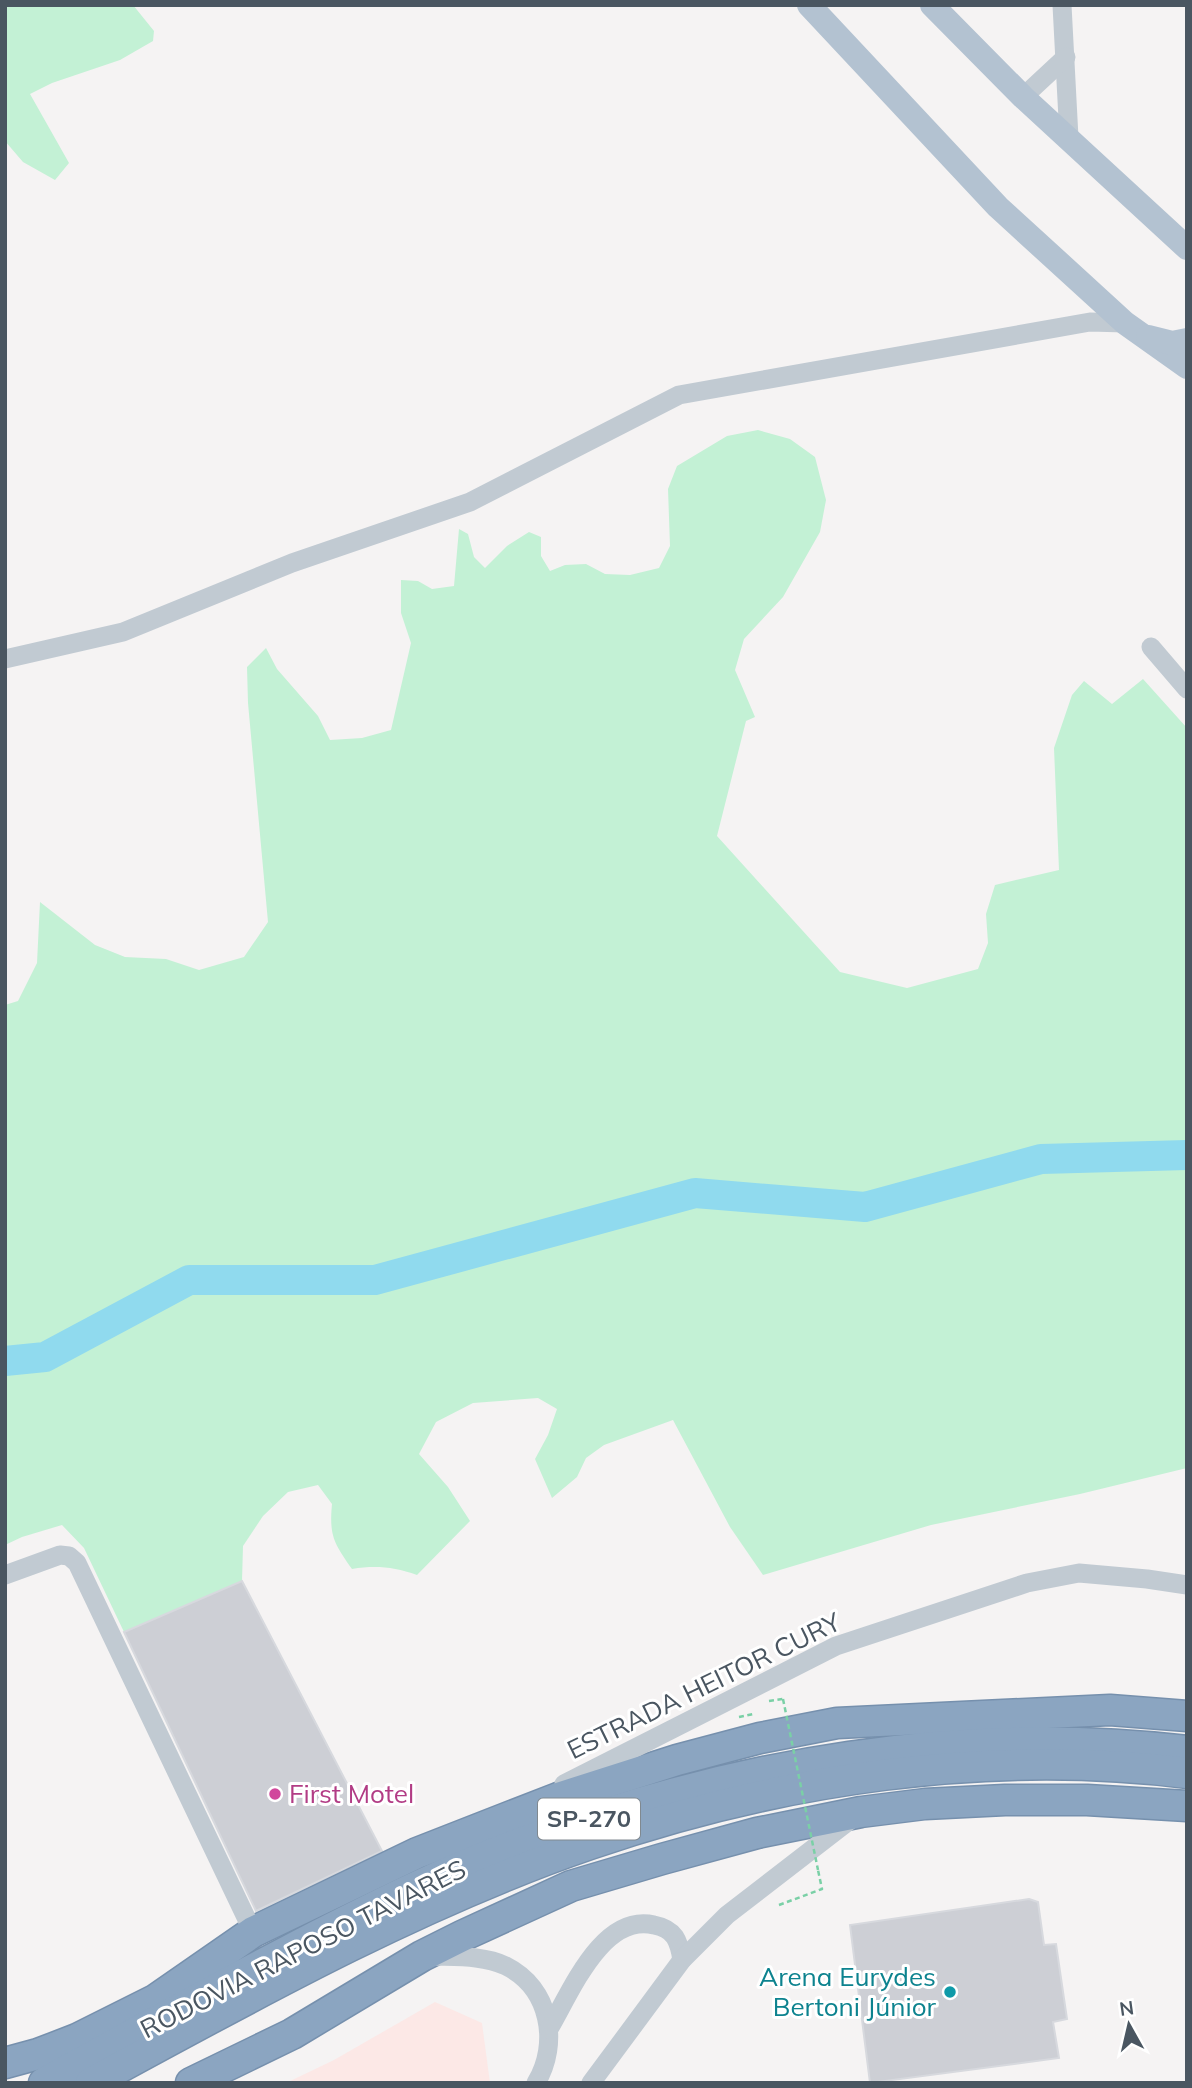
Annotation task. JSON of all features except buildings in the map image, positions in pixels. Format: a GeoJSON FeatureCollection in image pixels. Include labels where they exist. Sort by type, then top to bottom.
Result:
{"type":"FeatureCollection","features":[{"type":"Feature","properties":{"kind":"highway","name":"RODOVIA RAPOSO TAVARES"},"geometry":{"type":"LineString","coordinates":[[5,2063],[77,2039],[155,2000],[253,1931],[418,1853],[558,1798],[677,1760],[760,1738],[837,1723],[1110,1710],[1187,1716]]}},
{"type":"Feature","properties":{"kind":"highway","name":"RODOVIA RAPOSO TAVARES"},"geometry":{"type":"LineString","coordinates":[[44,2083],[191,2001],[391,1898],[520,1843],[650,1799],[810,1761],[935,1746],[1057,1742],[1183,1755]]}},
{"type":"Feature","properties":{"kind":"highway","name":"RODOVIA RAPOSO TAVARES"},"geometry":{"type":"LineString","coordinates":[[91,2083],[380,1931],[590,1844],[733,1803],[815,1786],[949,1767],[1092,1766],[1183,1755]]}},
{"type":"Feature","properties":{"kind":"highway","name":"SP-270"},"geometry":{"type":"LineString","coordinates":[[191,2083],[292,2034],[422,1956],[571,1886],[757,1833],[861,1812],[925,1804],[1087,1800],[1187,1806]]}},
{"type":"Feature","properties":{"kind":"main road"},"geometry":{"type":"LineString","coordinates":[[809,5],[998,207],[1094,296],[1187,367]]}},
{"type":"Feature","properties":{"kind":"main road"},"geometry":{"type":"LineString","coordinates":[[932,5],[1023,97],[1182,241]]}},
{"type":"Feature","properties":{"kind":"main road"},"geometry":{"type":"LineString","coordinates":[[1133,328],[1172,343],[1187,340]]}},
{"type":"Feature","properties":{"kind":"street"},"geometry":{"type":"LineString","coordinates":[[1062,5],[1069,138]]}},
{"type":"Feature","properties":{"kind":"street"},"geometry":{"type":"LineString","coordinates":[[1023,97],[1066,57]]}},
{"type":"Feature","properties":{"kind":"street"},"geometry":{"type":"LineString","coordinates":[[1076,324],[1088,314],[1094,296]]}},
{"type":"Feature","properties":{"kind":"street"},"geometry":{"type":"LineString","coordinates":[[5,659],[123,632],[292,563],[470,502],[679,395],[1076,324],[1102,321],[1133,328]]}},
{"type":"Feature","properties":{"kind":"street"},"geometry":{"type":"LineString","coordinates":[[1151,647],[1187,689]]}},
{"type":"Feature","properties":{"kind":"street"},"geometry":{"type":"LineString","coordinates":[[5,1575],[60,1555],[69,1556],[77,1563],[253,1931]]}},
{"type":"Feature","properties":{"kind":"street","name":"ESTRADA HEITOR CURY"},"geometry":{"type":"LineString","coordinates":[[418,1853],[584,1774],[836,1646],[1027,1583],[1079,1573],[1187,1585]]}},
{"type":"Feature","properties":{"kind":"street"},"geometry":{"type":"LineString","coordinates":[[591,2083],[682,1960],[727,1915],[861,1812]]}},
{"type":"Feature","properties":{"kind":"street"},"geometry":{"type":"LineString","coordinates":[[549,2029],[599,1946],[616,1931],[639,1923],[664,1928],[674,1934],[680,1944],[682,1960]]}},
{"type":"Feature","properties":{"kind":"street"},"geometry":{"type":"LineString","coordinates":[[422,1956],[473,1957],[504,1965],[521,1975],[542,2000],[549,2029],[550,2048],[536,2083]]}},
{"type":"Feature","properties":{"kind":"path"},"geometry":{"type":"LineString","coordinates":[[779,1905],[822,1889],[783,1699]]}},
{"type":"Feature","properties":{"kind":"shaded area"},"geometry":{"type":"Polygon","coordinates":[[[435,2002],[482,2023],[490,2083],[286,2083],[334,2060],[435,2002]]]}},
{"type":"Feature","properties":{"kind":"green space"},"geometry":{"type":"Polygon","coordinates":[[[5,5],[133,5],[154,31],[153,41],[120,60],[52,83],[30,94],[69,163],[55,180],[23,162],[5,141],[5,5]]]}},
{"type":"Feature","properties":{"kind":"green space"},"geometry":{"type":"Polygon","coordinates":[[[758,430],[790,439],[815,457],[826,500],[820,532],[783,597],[744,639],[735,670],[755,717],[746,721],[717,836],[840,972],[907,988],[978,969],[988,943],[986,914],[995,885],[1059,870],[1054,748],[1072,695],[1084,681],[1112,704],[1143,679],[1187,728],[1187,1468],[1080,1494],[931,1525],[763,1575],[730,1527],[673,1420],[604,1445],[586,1458],[577,1477],[552,1498],[535,1459],[548,1435],[557,1409],[538,1398],[473,1403],[436,1422],[419,1454],[448,1487],[470,1521],[417,1575],[385,1568],[352,1569],[334,1539],[331,1524],[332,1504],[318,1485],[288,1492],[263,1516],[243,1546],[242,1581],[124,1632],[84,1548],[62,1525],[5,1545],[5,1005],[18,1001],[37,963],[40,902],[95,945],[125,957],[166,959],[199,970],[244,957],[268,922],[247,667],[266,648],[277,669],[318,716],[330,740],[362,738],[391,730],[411,643],[401,613],[401,580],[418,581],[432,589],[454,586],[459,529],[468,534],[474,557],[485,568],[507,546],[529,532],[541,537],[541,556],[550,571],[565,565],[586,564],[605,574],[630,575],[659,568],[670,546],[668,489],[677,466],[727,436],[758,430]]]}},
{"type":"Feature","properties":{"kind":"waterway"},"geometry":{"type":"LineString","coordinates":[[5,1361],[45,1357],[189,1280],[375,1280],[695,1193],[865,1207],[1041,1159],[1187,1155]]}},
{"type":"Feature","properties":{"kind":"place","name":"First Motel"},"geometry":{"type":"Point","coordinates":[275,1794]}},
{"type":"Feature","properties":{"kind":"place","name":"Arena Eurydes Bertoni Júnior"},"geometry":{"type":"Point","coordinates":[950,1992]}}]}
